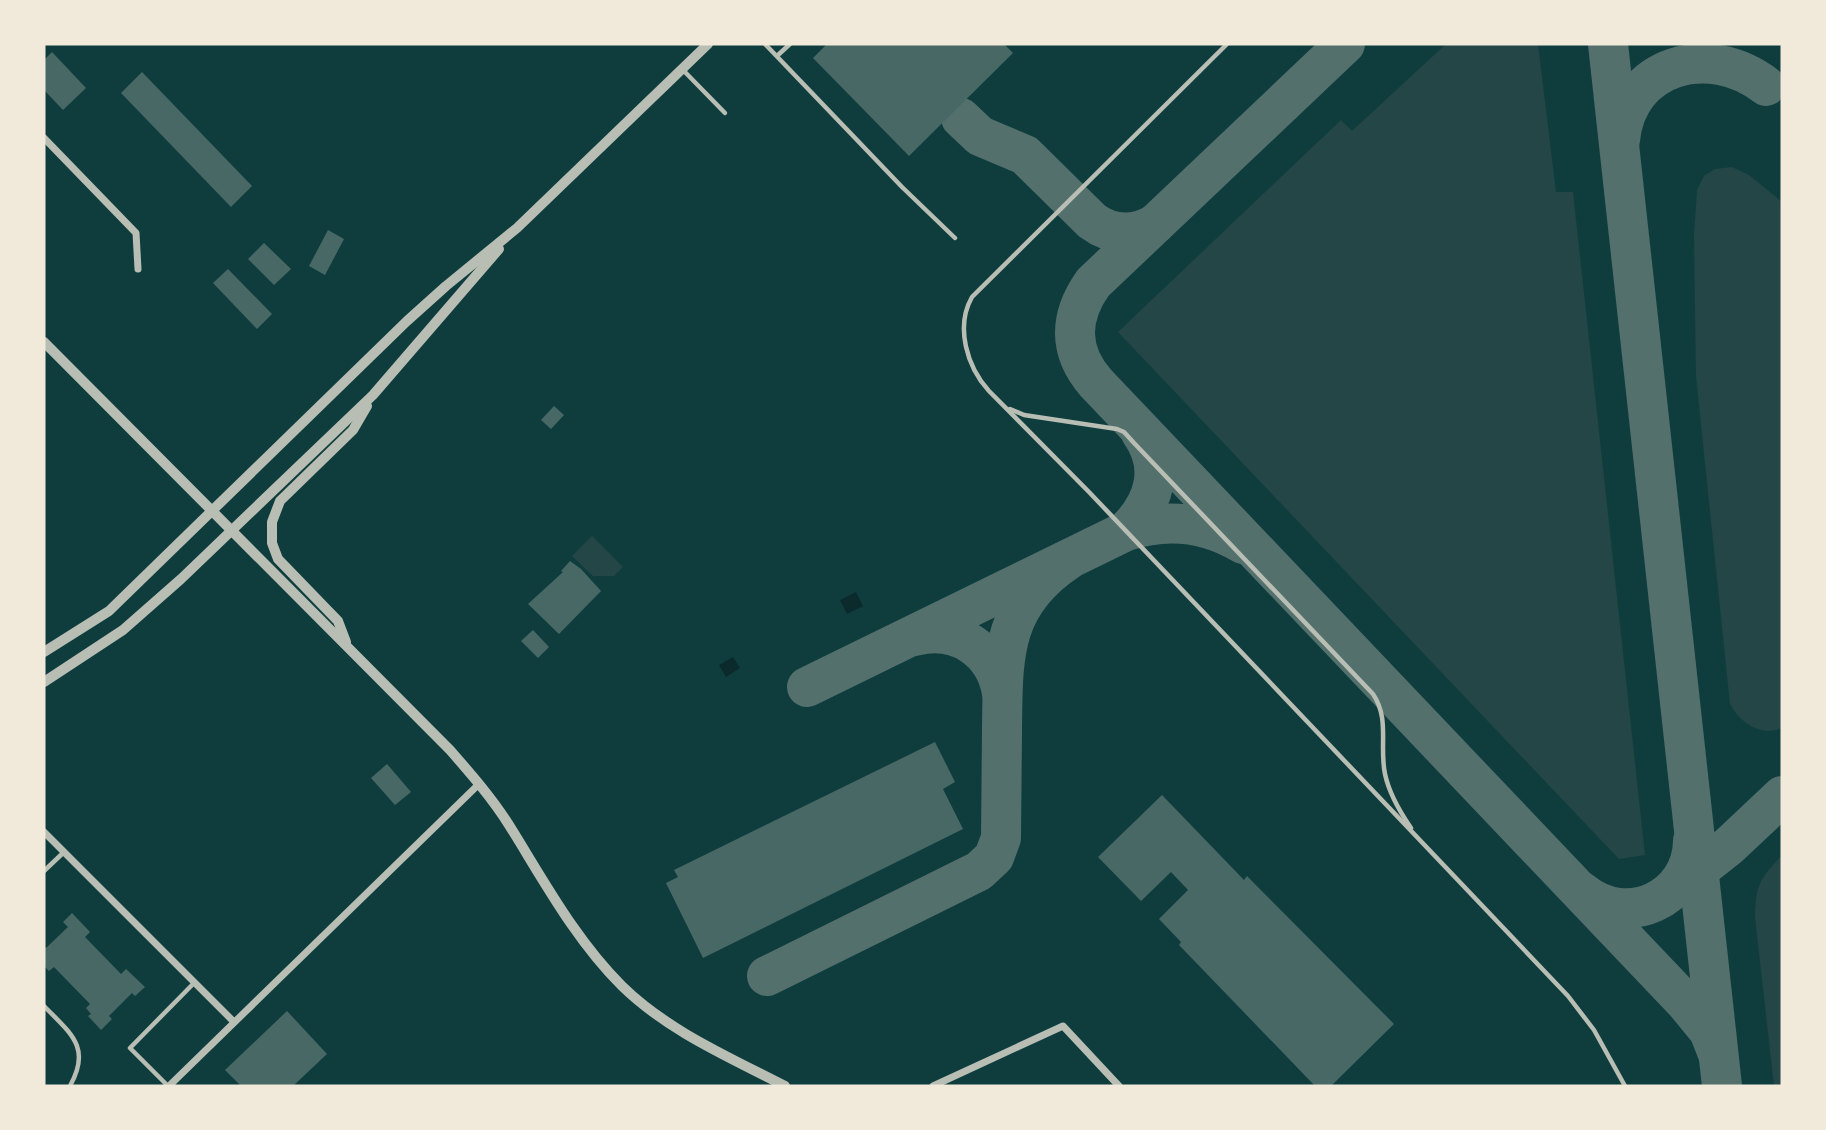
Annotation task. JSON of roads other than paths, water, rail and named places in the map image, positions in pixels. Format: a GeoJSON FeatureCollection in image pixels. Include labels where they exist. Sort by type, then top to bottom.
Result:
{"type":"FeatureCollection","features":[{"type":"Feature","properties":{"kind":"street"},"geometry":{"type":"LineString","coordinates":[[44,652],[109,611],[407,321],[517,228],[709,44]]}},
{"type":"Feature","properties":{"kind":"street"},"geometry":{"type":"LineString","coordinates":[[44,138],[135,233],[138,269]]}},
{"type":"Feature","properties":{"kind":"street"},"geometry":{"type":"LineString","coordinates":[[44,682],[123,630],[181,579],[373,394],[517,228]]}},
{"type":"Feature","properties":{"kind":"street"},"geometry":{"type":"LineString","coordinates":[[44,342],[450,750],[508,823],[563,914],[587,946],[624,987],[670,1024],[785,1086]]}},
{"type":"Feature","properties":{"kind":"street"},"geometry":{"type":"LineString","coordinates":[[348,648],[338,621],[278,559],[272,542],[272,522],[281,501],[354,430],[373,394]]}},
{"type":"Feature","properties":{"kind":"street"},"geometry":{"type":"LineString","coordinates":[[169,1086],[479,784]]}},
{"type":"Feature","properties":{"kind":"street"},"geometry":{"type":"LineString","coordinates":[[44,832],[234,1022]]}},
{"type":"Feature","properties":{"kind":"street"},"geometry":{"type":"LineString","coordinates":[[933,1086],[1063,1026],[1119,1086]]}},
{"type":"Feature","properties":{"kind":"lane"},"geometry":{"type":"LineString","coordinates":[[765,44],[902,187],[955,238]]}},
{"type":"Feature","properties":{"kind":"lane"},"geometry":{"type":"LineString","coordinates":[[778,56],[790,44]]}},
{"type":"Feature","properties":{"kind":"lane"},"geometry":{"type":"LineString","coordinates":[[1227,44],[972,297],[964,318],[965,342],[975,374],[1582,1012],[1625,1086]]}},
{"type":"Feature","properties":{"kind":"lane"},"geometry":{"type":"LineString","coordinates":[[682,69],[725,113]]}},
{"type":"Feature","properties":{"kind":"lane"},"geometry":{"type":"LineString","coordinates":[[1003,405],[1024,415],[1117,429],[1129,437],[1373,694],[1382,711],[1385,773],[1404,818],[1423,844]]}},
{"type":"Feature","properties":{"kind":"lane"},"geometry":{"type":"LineString","coordinates":[[44,871],[64,852]]}},
{"type":"Feature","properties":{"kind":"lane"},"geometry":{"type":"LineString","coordinates":[[169,1086],[130,1048],[194,984]]}},
{"type":"Feature","properties":{"kind":"lane"},"geometry":{"type":"LineString","coordinates":[[44,1006],[71,1033],[79,1049],[81,1059],[70,1086]]}}]}
